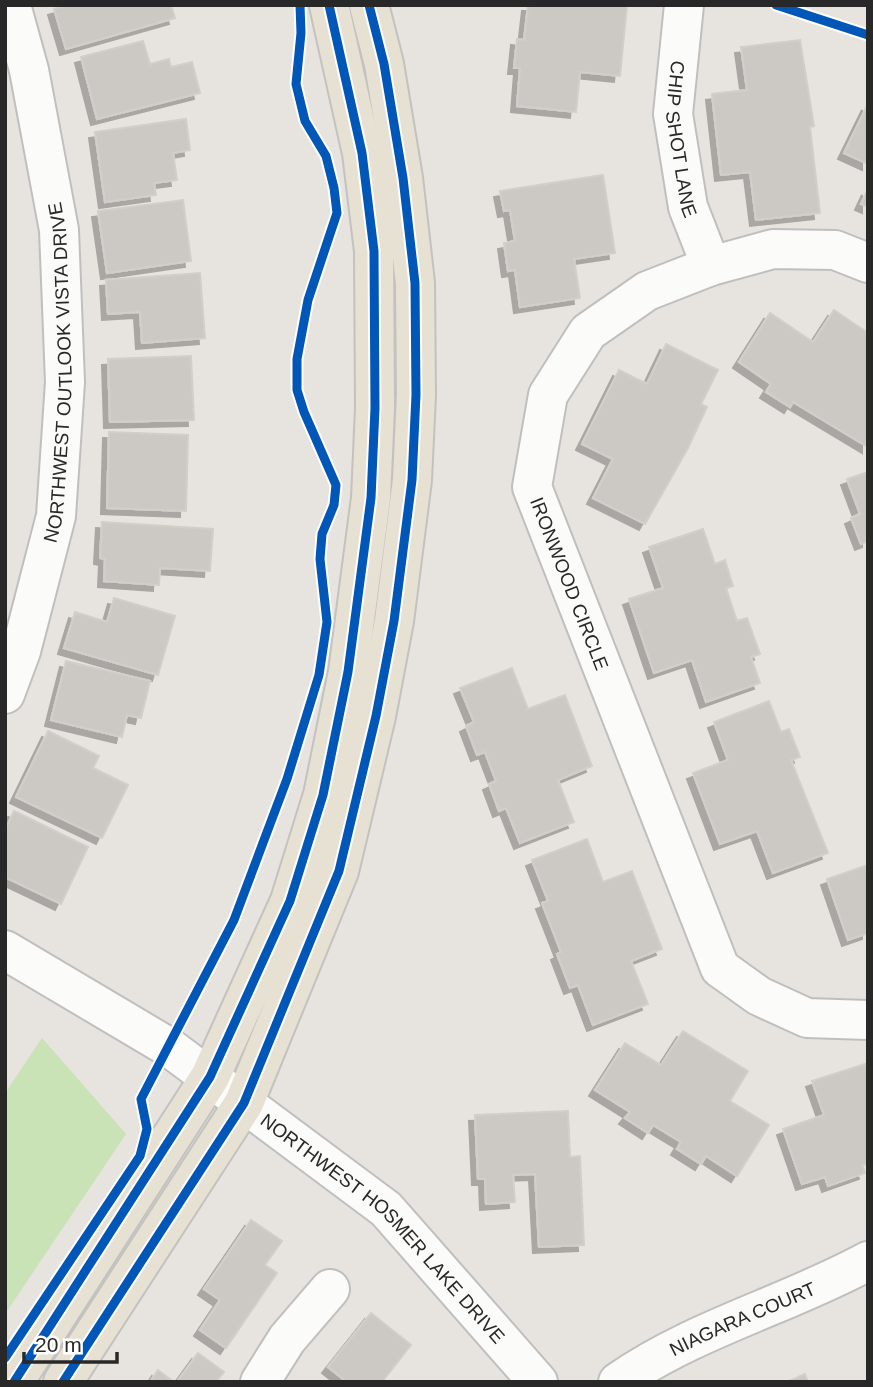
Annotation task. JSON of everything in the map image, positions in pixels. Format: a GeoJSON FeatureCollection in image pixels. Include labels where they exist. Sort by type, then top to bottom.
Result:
{"type":"FeatureCollection","features":[{"type":"Feature","properties":{"kind":"main road"},"geometry":{"type":"LineString","coordinates":[[14,1382],[210,1077],[290,901],[323,795],[348,672],[371,498],[376,408],[374,251],[362,153],[329,5]]}},
{"type":"Feature","properties":{"kind":"main road"},"geometry":{"type":"LineString","coordinates":[[63,1382],[243,1102],[339,871],[376,716],[394,621],[412,480],[416,395],[415,283],[403,178],[384,64],[369,5]]}},
{"type":"Feature","properties":{"kind":"street","name":"NORTHWEST OUTLOOK VISTA DRIVE"},"geometry":{"type":"LineString","coordinates":[[5,694],[21,652],[56,516],[65,382],[59,230],[29,70],[11,5]]}},
{"type":"Feature","properties":{"kind":"street","name":"CHIP SHOT LANE"},"geometry":{"type":"LineString","coordinates":[[684,5],[673,114],[688,206],[711,266]]}},
{"type":"Feature","properties":{"kind":"street","name":"IRONWOOD CIRCLE"},"geometry":{"type":"LineString","coordinates":[[868,263],[835,250],[773,249],[711,266],[647,291],[589,332],[548,395],[532,487],[720,968],[759,996],[807,1018],[868,1020]]}},
{"type":"Feature","properties":{"kind":"street","name":"NORTHWEST HOSMER LAKE DRIVE"},"geometry":{"type":"LineString","coordinates":[[5,950],[170,1048],[386,1209],[538,1382]]}},
{"type":"Feature","properties":{"kind":"street","name":"NIAGARA COURT"},"geometry":{"type":"LineString","coordinates":[[618,1382],[701,1335],[789,1301],[868,1261]]}},
{"type":"Feature","properties":{"kind":"street"},"geometry":{"type":"LineString","coordinates":[[260,1382],[287,1339],[330,1289]]}},
{"type":"Feature","properties":{"kind":"green space"},"geometry":{"type":"Polygon","coordinates":[[[42,1038],[126,1134],[5,1314],[5,1093],[42,1038]]]}},
{"type":"Feature","properties":{"kind":"building"},"geometry":{"type":"Polygon","coordinates":[[[68,5],[171,5],[175,18],[66,49],[54,9],[68,5]]]}},
{"type":"Feature","properties":{"kind":"building"},"geometry":{"type":"Polygon","coordinates":[[[528,5],[627,5],[620,76],[580,72],[576,112],[517,106],[520,68],[514,68],[517,39],[524,40],[528,5]]]}},
{"type":"Feature","properties":{"kind":"building"},"geometry":{"type":"Polygon","coordinates":[[[800,40],[814,126],[810,127],[820,213],[756,220],[750,172],[721,175],[712,94],[747,90],[741,47],[800,40]]]}},
{"type":"Feature","properties":{"kind":"building"},"geometry":{"type":"Polygon","coordinates":[[[143,41],[150,64],[169,59],[171,67],[192,62],[200,93],[97,119],[81,57],[143,41]]]}},
{"type":"Feature","properties":{"kind":"building"},"geometry":{"type":"Polygon","coordinates":[[[868,104],[868,164],[844,153],[868,104]]]}},
{"type":"Feature","properties":{"kind":"building"},"geometry":{"type":"Polygon","coordinates":[[[186,119],[190,150],[173,153],[177,180],[154,183],[156,195],[105,202],[95,132],[186,119]]]}},
{"type":"Feature","properties":{"kind":"building"},"geometry":{"type":"Polygon","coordinates":[[[603,175],[615,253],[574,259],[580,298],[520,307],[515,270],[508,271],[504,243],[515,241],[510,210],[504,211],[500,191],[603,175]]]}},
{"type":"Feature","properties":{"kind":"building"},"geometry":{"type":"Polygon","coordinates":[[[868,189],[868,207],[861,204],[868,189]]]}},
{"type":"Feature","properties":{"kind":"building"},"geometry":{"type":"Polygon","coordinates":[[[183,200],[191,261],[107,273],[98,211],[183,200]]]}},
{"type":"Feature","properties":{"kind":"building"},"geometry":{"type":"Polygon","coordinates":[[[200,273],[205,338],[142,343],[140,312],[108,314],[106,280],[200,273]]]}},
{"type":"Feature","properties":{"kind":"building"},"geometry":{"type":"Polygon","coordinates":[[[834,310],[868,333],[868,447],[793,402],[790,407],[766,392],[771,384],[739,362],[770,313],[813,342],[834,310]]]}},
{"type":"Feature","properties":{"kind":"building"},"geometry":{"type":"Polygon","coordinates":[[[666,344],[718,370],[701,404],[707,407],[688,448],[645,524],[593,498],[613,459],[582,444],[619,370],[647,384],[666,344]]]}},
{"type":"Feature","properties":{"kind":"building"},"geometry":{"type":"Polygon","coordinates":[[[191,356],[194,420],[110,422],[108,359],[191,356]]]}},
{"type":"Feature","properties":{"kind":"building"},"geometry":{"type":"Polygon","coordinates":[[[109,432],[188,435],[186,511],[107,508],[109,432]]]}},
{"type":"Feature","properties":{"kind":"building"},"geometry":{"type":"Polygon","coordinates":[[[868,472],[868,541],[861,544],[851,518],[860,514],[847,479],[868,472]]]}},
{"type":"Feature","properties":{"kind":"building"},"geometry":{"type":"Polygon","coordinates":[[[102,522],[213,529],[210,571],[160,568],[159,585],[104,581],[105,559],[100,558],[102,522]]]}},
{"type":"Feature","properties":{"kind":"building"},"geometry":{"type":"Polygon","coordinates":[[[703,529],[715,564],[725,560],[733,586],[726,588],[737,621],[747,618],[760,654],[751,657],[760,683],[706,702],[692,660],[654,673],[629,599],[663,588],[649,547],[703,529]]]}},
{"type":"Feature","properties":{"kind":"building"},"geometry":{"type":"Polygon","coordinates":[[[114,598],[175,616],[158,675],[64,648],[75,612],[107,622],[114,598]]]}},
{"type":"Feature","properties":{"kind":"building"},"geometry":{"type":"Polygon","coordinates":[[[66,661],[150,681],[141,718],[127,715],[122,737],[51,720],[66,661]]]}},
{"type":"Feature","properties":{"kind":"building"},"geometry":{"type":"Polygon","coordinates":[[[512,668],[528,709],[565,695],[592,766],[558,780],[574,822],[520,843],[506,808],[499,811],[489,784],[496,781],[485,752],[477,755],[466,726],[474,722],[460,688],[512,668]]]}},
{"type":"Feature","properties":{"kind":"building"},"geometry":{"type":"Polygon","coordinates":[[[769,701],[781,732],[789,729],[800,757],[791,760],[828,853],[773,873],[757,831],[720,844],[693,773],[728,760],[714,722],[769,701]]]}},
{"type":"Feature","properties":{"kind":"building"},"geometry":{"type":"Polygon","coordinates":[[[48,731],[99,756],[93,768],[128,785],[102,838],[16,797],[48,731]]]}},
{"type":"Feature","properties":{"kind":"building"},"geometry":{"type":"Polygon","coordinates":[[[14,811],[88,847],[61,904],[5,877],[5,830],[14,811]]]}},
{"type":"Feature","properties":{"kind":"building"},"geometry":{"type":"Polygon","coordinates":[[[587,839],[603,882],[632,871],[662,949],[631,961],[648,1004],[593,1025],[578,985],[570,988],[557,954],[561,952],[542,903],[548,901],[532,860],[587,839]]]}},
{"type":"Feature","properties":{"kind":"building"},"geometry":{"type":"Polygon","coordinates":[[[868,865],[868,933],[848,940],[827,879],[868,865]]]}},
{"type":"Feature","properties":{"kind":"building"},"geometry":{"type":"Polygon","coordinates":[[[683,1031],[748,1071],[730,1101],[769,1125],[737,1176],[706,1156],[701,1164],[677,1149],[681,1142],[653,1125],[648,1133],[625,1118],[630,1112],[595,1090],[625,1043],[661,1065],[683,1031]]]}},
{"type":"Feature","properties":{"kind":"building"},"geometry":{"type":"Polygon","coordinates":[[[868,1063],[868,1164],[862,1165],[865,1173],[828,1186],[825,1177],[802,1184],[783,1129],[824,1115],[812,1081],[868,1063]]]}},
{"type":"Feature","properties":{"kind":"building"},"geometry":{"type":"Polygon","coordinates":[[[568,1111],[570,1157],[580,1156],[584,1245],[539,1247],[535,1174],[513,1175],[515,1202],[486,1204],[485,1179],[478,1179],[475,1115],[568,1111]]]}},
{"type":"Feature","properties":{"kind":"building"},"geometry":{"type":"Polygon","coordinates":[[[251,1220],[282,1241],[265,1265],[277,1273],[226,1348],[200,1330],[220,1300],[204,1289],[251,1220]]]}},
{"type":"Feature","properties":{"kind":"building"},"geometry":{"type":"Polygon","coordinates":[[[371,1313],[411,1345],[382,1382],[347,1382],[328,1367],[371,1313]]]}},
{"type":"Feature","properties":{"kind":"building"},"geometry":{"type":"Polygon","coordinates":[[[198,1353],[224,1372],[216,1382],[177,1382],[198,1353]]]}},
{"type":"Feature","properties":{"kind":"building"},"geometry":{"type":"Polygon","coordinates":[[[158,1370],[174,1382],[150,1382],[158,1370]]]}},
{"type":"Feature","properties":{"kind":"building"},"geometry":{"type":"Polygon","coordinates":[[[805,1374],[808,1382],[787,1382],[805,1374]]]}},
{"type":"Feature","properties":{"kind":"cycle path"},"geometry":{"type":"LineString","coordinates":[[5,1358],[140,1156],[147,1129],[141,1099],[234,920],[287,779],[319,675],[327,622],[320,559],[322,534],[334,505],[336,485],[297,390],[297,359],[308,300],[337,213],[326,156],[305,121],[296,84],[301,33],[300,5]]}},
{"type":"Feature","properties":{"kind":"cycle path"},"geometry":{"type":"LineString","coordinates":[[14,1382],[210,1077],[290,901],[323,795],[348,672],[371,498],[375,408],[374,251],[362,153],[329,5]]}},
{"type":"Feature","properties":{"kind":"cycle path"},"geometry":{"type":"LineString","coordinates":[[63,1382],[244,1103],[339,871],[376,716],[394,621],[412,480],[416,395],[415,283],[403,178],[384,64],[369,5]]}},
{"type":"Feature","properties":{"kind":"cycle path"},"geometry":{"type":"LineString","coordinates":[[776,5],[868,35]]}}]}
